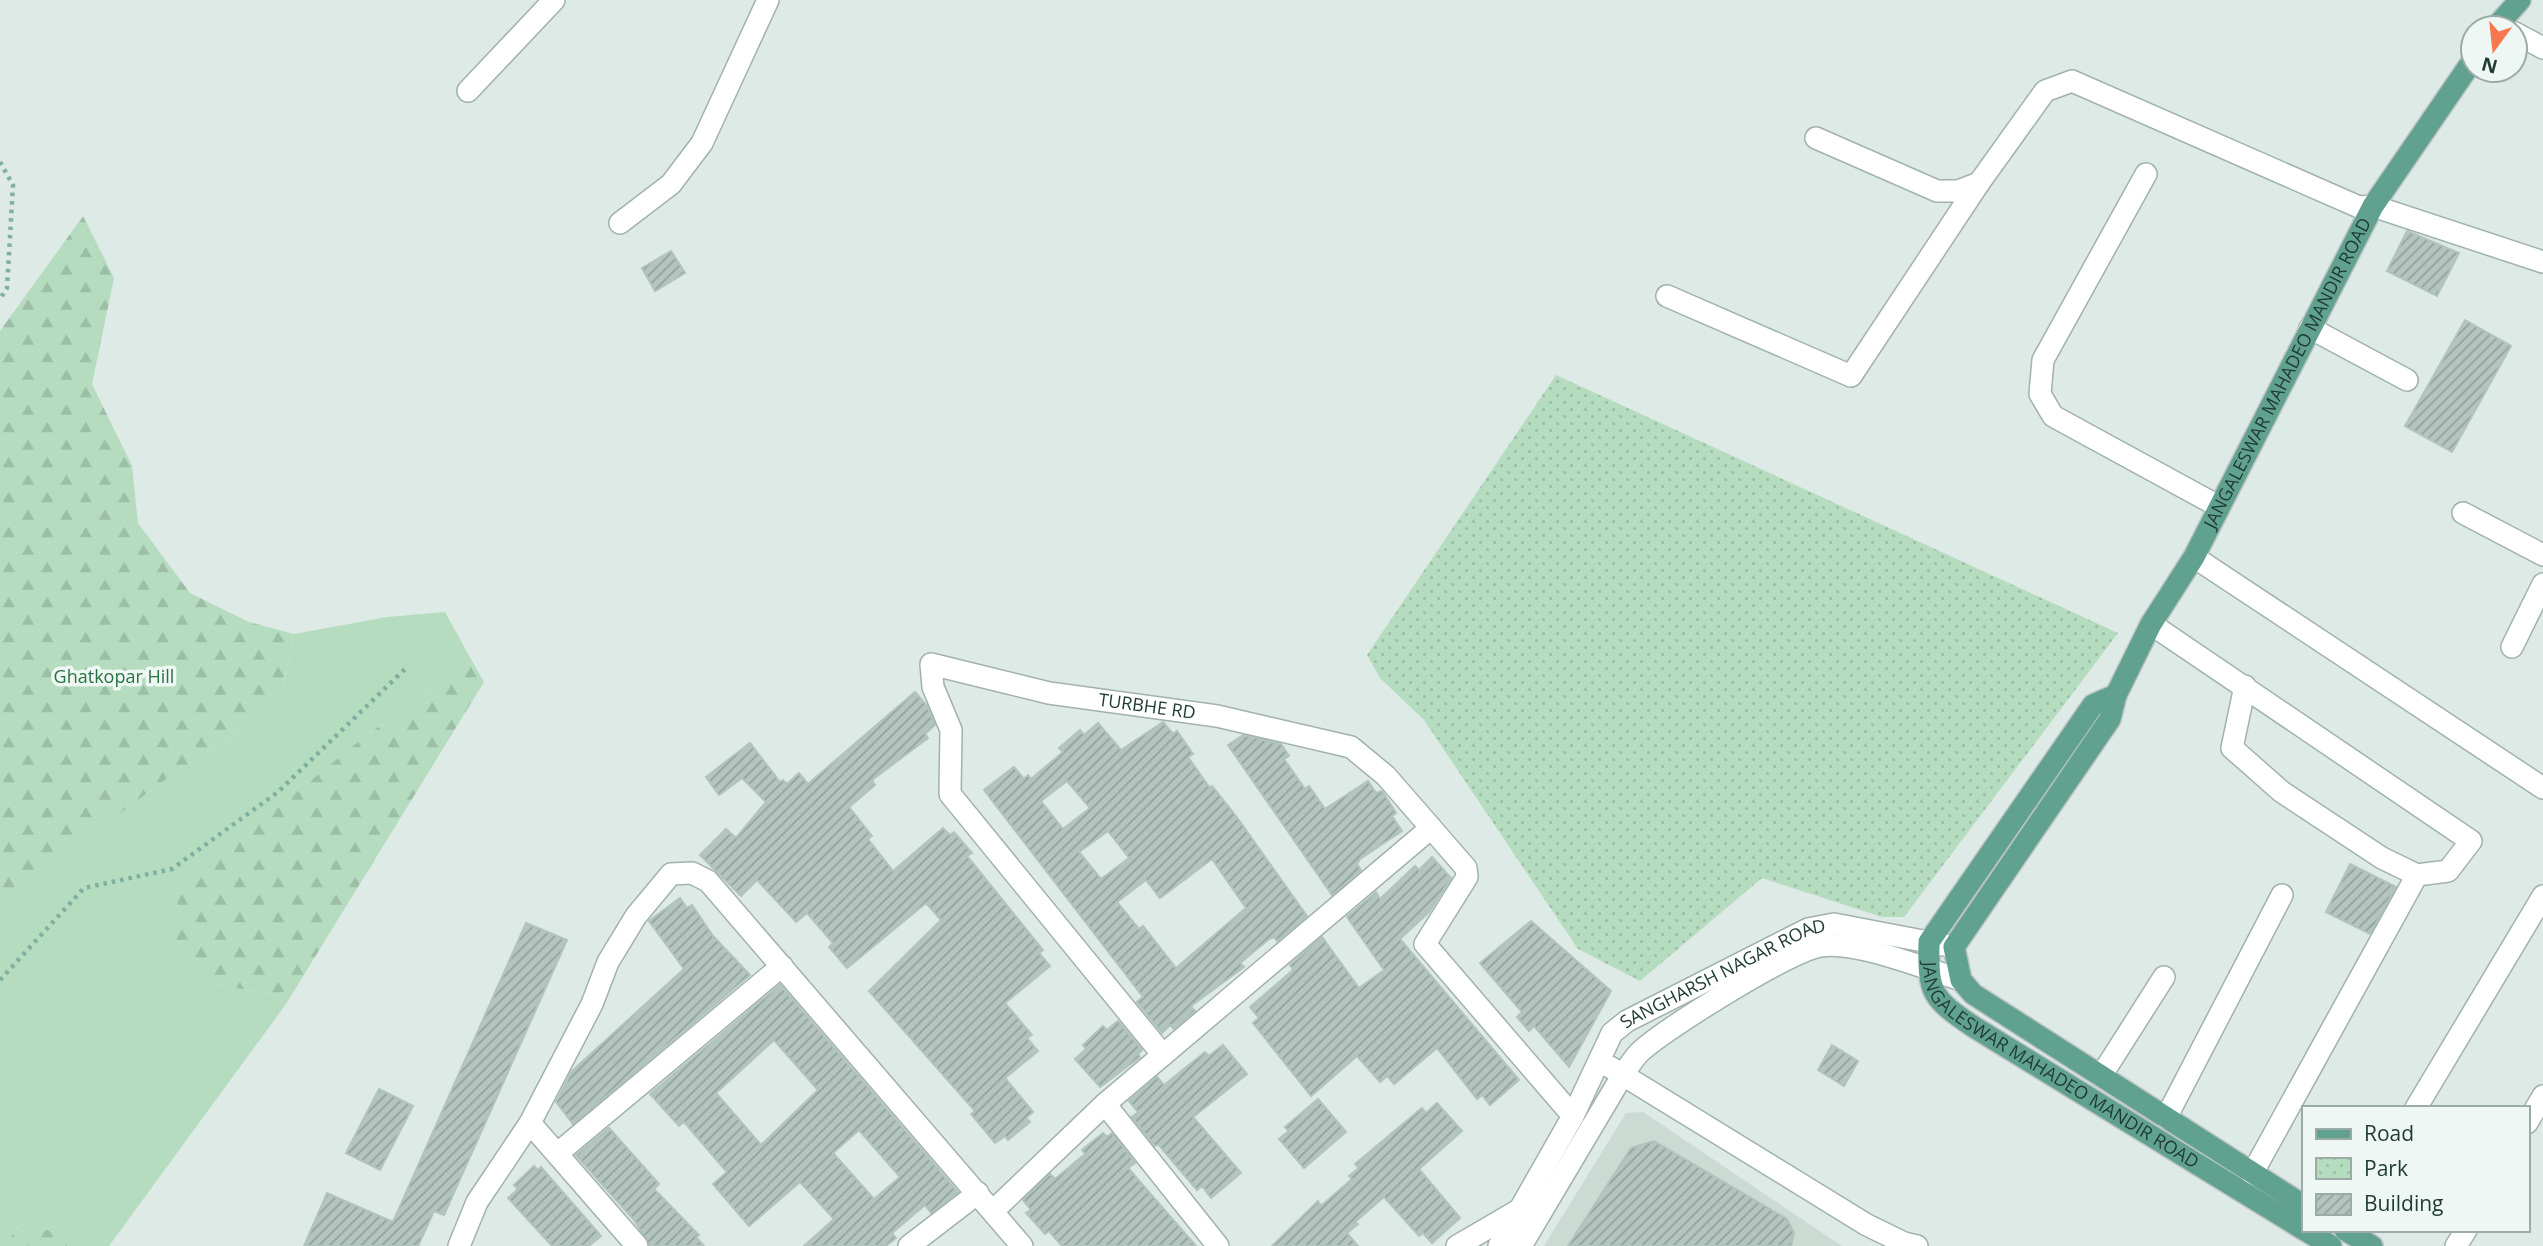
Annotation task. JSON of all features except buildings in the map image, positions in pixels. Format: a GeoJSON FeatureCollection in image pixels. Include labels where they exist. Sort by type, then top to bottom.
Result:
{"type":"FeatureCollection","features":[{"type":"Feature","properties":{"kind":"main road","name":"JANGALESWAR MAHADEO MANDIR ROAD"},"geometry":{"type":"LineString","coordinates":[[2302,1204],[1973,994],[1961,980],[1954,947],[2110,719],[2116,695],[2151,624],[2193,557],[2373,206],[2459,80]]}},
{"type":"Feature","properties":{"kind":"main road","name":"JANGALESWAR MAHADEO MANDIR ROAD"},"geometry":{"type":"LineString","coordinates":[[2116,695],[2093,705],[1929,942],[1928,970],[1931,990],[1949,1010],[2302,1229]]}},
{"type":"Feature","properties":{"kind":"main road","name":"JANGALESWAR MAHADEO MANDIR ROAD"},"geometry":{"type":"LineString","coordinates":[[2308,1232],[2332,1246]]}},
{"type":"Feature","properties":{"kind":"main road"},"geometry":{"type":"LineString","coordinates":[[2348,1232],[2372,1246]]}},
{"type":"Feature","properties":{"kind":"street"},"geometry":{"type":"LineString","coordinates":[[468,91],[554,0]]}},
{"type":"Feature","properties":{"kind":"street"},"geometry":{"type":"LineString","coordinates":[[620,223],[671,184],[702,143],[768,0]]}},
{"type":"Feature","properties":{"kind":"street"},"geometry":{"type":"LineString","coordinates":[[1667,296],[1851,376],[1979,183],[2045,91],[2072,81],[2359,207],[2373,206],[2543,262]]}},
{"type":"Feature","properties":{"kind":"street"},"geometry":{"type":"LineString","coordinates":[[1816,138],[1937,191],[1958,191],[1979,183]]}},
{"type":"Feature","properties":{"kind":"street"},"geometry":{"type":"LineString","coordinates":[[2147,174],[2043,360],[2040,394],[2053,416],[2218,506]]}},
{"type":"Feature","properties":{"kind":"street"},"geometry":{"type":"LineString","coordinates":[[2310,328],[2407,380]]}},
{"type":"Feature","properties":{"kind":"street"},"geometry":{"type":"LineString","coordinates":[[2463,513],[2543,555]]}},
{"type":"Feature","properties":{"kind":"street"},"geometry":{"type":"LineString","coordinates":[[2193,557],[2543,788]]}},
{"type":"Feature","properties":{"kind":"street"},"geometry":{"type":"LineString","coordinates":[[2512,647],[2536,618],[2543,584]]}},
{"type":"Feature","properties":{"kind":"street"},"geometry":{"type":"LineString","coordinates":[[2151,624],[2245,686],[2472,841],[2448,871],[2417,875],[2382,858],[2282,792],[2232,748],[2245,686]]}},
{"type":"Feature","properties":{"kind":"street","name":"TURBHE RD"},"geometry":{"type":"LineString","coordinates":[[1163,1055],[950,794],[951,730],[933,687],[932,664],[1049,693],[1217,716],[1351,747],[1386,776],[1466,868],[1467,877],[1425,944],[1573,1116]]}},
{"type":"Feature","properties":{"kind":"street"},"geometry":{"type":"LineString","coordinates":[[993,1211],[1105,1104],[1432,828]]}},
{"type":"Feature","properties":{"kind":"street"},"geometry":{"type":"LineString","coordinates":[[459,1246],[477,1202],[530,1124],[593,1004],[608,962],[636,916],[671,874],[692,873],[708,881],[1023,1246]]}},
{"type":"Feature","properties":{"kind":"street"},"geometry":{"type":"LineString","coordinates":[[2252,1174],[2417,875]]}},
{"type":"Feature","properties":{"kind":"street"},"geometry":{"type":"LineString","coordinates":[[2166,1118],[2282,895]]}},
{"type":"Feature","properties":{"kind":"street"},"geometry":{"type":"LineString","coordinates":[[2417,1106],[2543,897]]}},
{"type":"Feature","properties":{"kind":"street","name":"SANGHARSH NAGAR ROAD"},"geometry":{"type":"LineString","coordinates":[[1499,1246],[1573,1116],[1612,1033],[1627,1021],[1808,929],[1834,924],[1954,947]]}},
{"type":"Feature","properties":{"kind":"street"},"geometry":{"type":"LineString","coordinates":[[1521,1246],[1622,1076],[1641,1051],[1769,969],[1821,946],[1841,947],[1877,954],[1961,980]]}},
{"type":"Feature","properties":{"kind":"street"},"geometry":{"type":"LineString","coordinates":[[558,1153],[782,966]]}},
{"type":"Feature","properties":{"kind":"street"},"geometry":{"type":"LineString","coordinates":[[2101,1076],[2164,977]]}},
{"type":"Feature","properties":{"kind":"street"},"geometry":{"type":"LineString","coordinates":[[1600,1060],[1867,1225],[1908,1245]]}},
{"type":"Feature","properties":{"kind":"street"},"geometry":{"type":"LineString","coordinates":[[2529,1120],[2543,1096]]}},
{"type":"Feature","properties":{"kind":"street"},"geometry":{"type":"LineString","coordinates":[[1105,1104],[1218,1246]]}},
{"type":"Feature","properties":{"kind":"street"},"geometry":{"type":"LineString","coordinates":[[530,1124],[637,1246]]}},
{"type":"Feature","properties":{"kind":"street"},"geometry":{"type":"LineString","coordinates":[[909,1246],[978,1193]]}},
{"type":"Feature","properties":{"kind":"street"},"geometry":{"type":"LineString","coordinates":[[1457,1246],[1519,1210]]}},
{"type":"Feature","properties":{"kind":"path"},"geometry":{"type":"LineString","coordinates":[[0,162],[13,185],[7,288],[0,299]]}},
{"type":"Feature","properties":{"kind":"path"},"geometry":{"type":"LineString","coordinates":[[0,980],[84,888],[172,869],[278,792],[405,669]]}},
{"type":"Feature","properties":{"kind":"shaded area"},"geometry":{"type":"Polygon","coordinates":[[[1643,1112],[1842,1246],[1544,1246],[1626,1113],[1643,1112]]]}},
{"type":"Feature","properties":{"kind":"green space","name":"Ghatkopar Hill"},"geometry":{"type":"Polygon","coordinates":[[[83,216],[114,278],[92,384],[132,466],[138,523],[190,593],[249,622],[294,634],[282,690],[236,734],[180,769],[23,885],[0,892],[0,331],[83,216]]]}},
{"type":"Feature","properties":{"kind":"green space"},"geometry":{"type":"Polygon","coordinates":[[[1556,375],[2118,633],[1904,917],[1882,917],[1762,878],[1640,981],[1578,949],[1424,720],[1380,678],[1367,655],[1556,375]]]}},
{"type":"Feature","properties":{"kind":"green space"},"geometry":{"type":"Polygon","coordinates":[[[445,612],[472,661],[364,737],[173,936],[214,984],[273,995],[286,1004],[109,1246],[67,1246],[67,1235],[21,1224],[4,1246],[0,1246],[0,892],[23,884],[180,769],[236,734],[282,690],[294,634],[387,617],[445,612]]]}},
{"type":"Feature","properties":{"kind":"green space"},"geometry":{"type":"Polygon","coordinates":[[[472,661],[484,682],[286,1004],[273,995],[214,984],[173,936],[180,888],[364,737],[472,661]]]}},
{"type":"Feature","properties":{"kind":"green space"},"geometry":{"type":"Polygon","coordinates":[[[21,1224],[68,1235],[67,1246],[4,1246],[21,1224]]]}}]}
